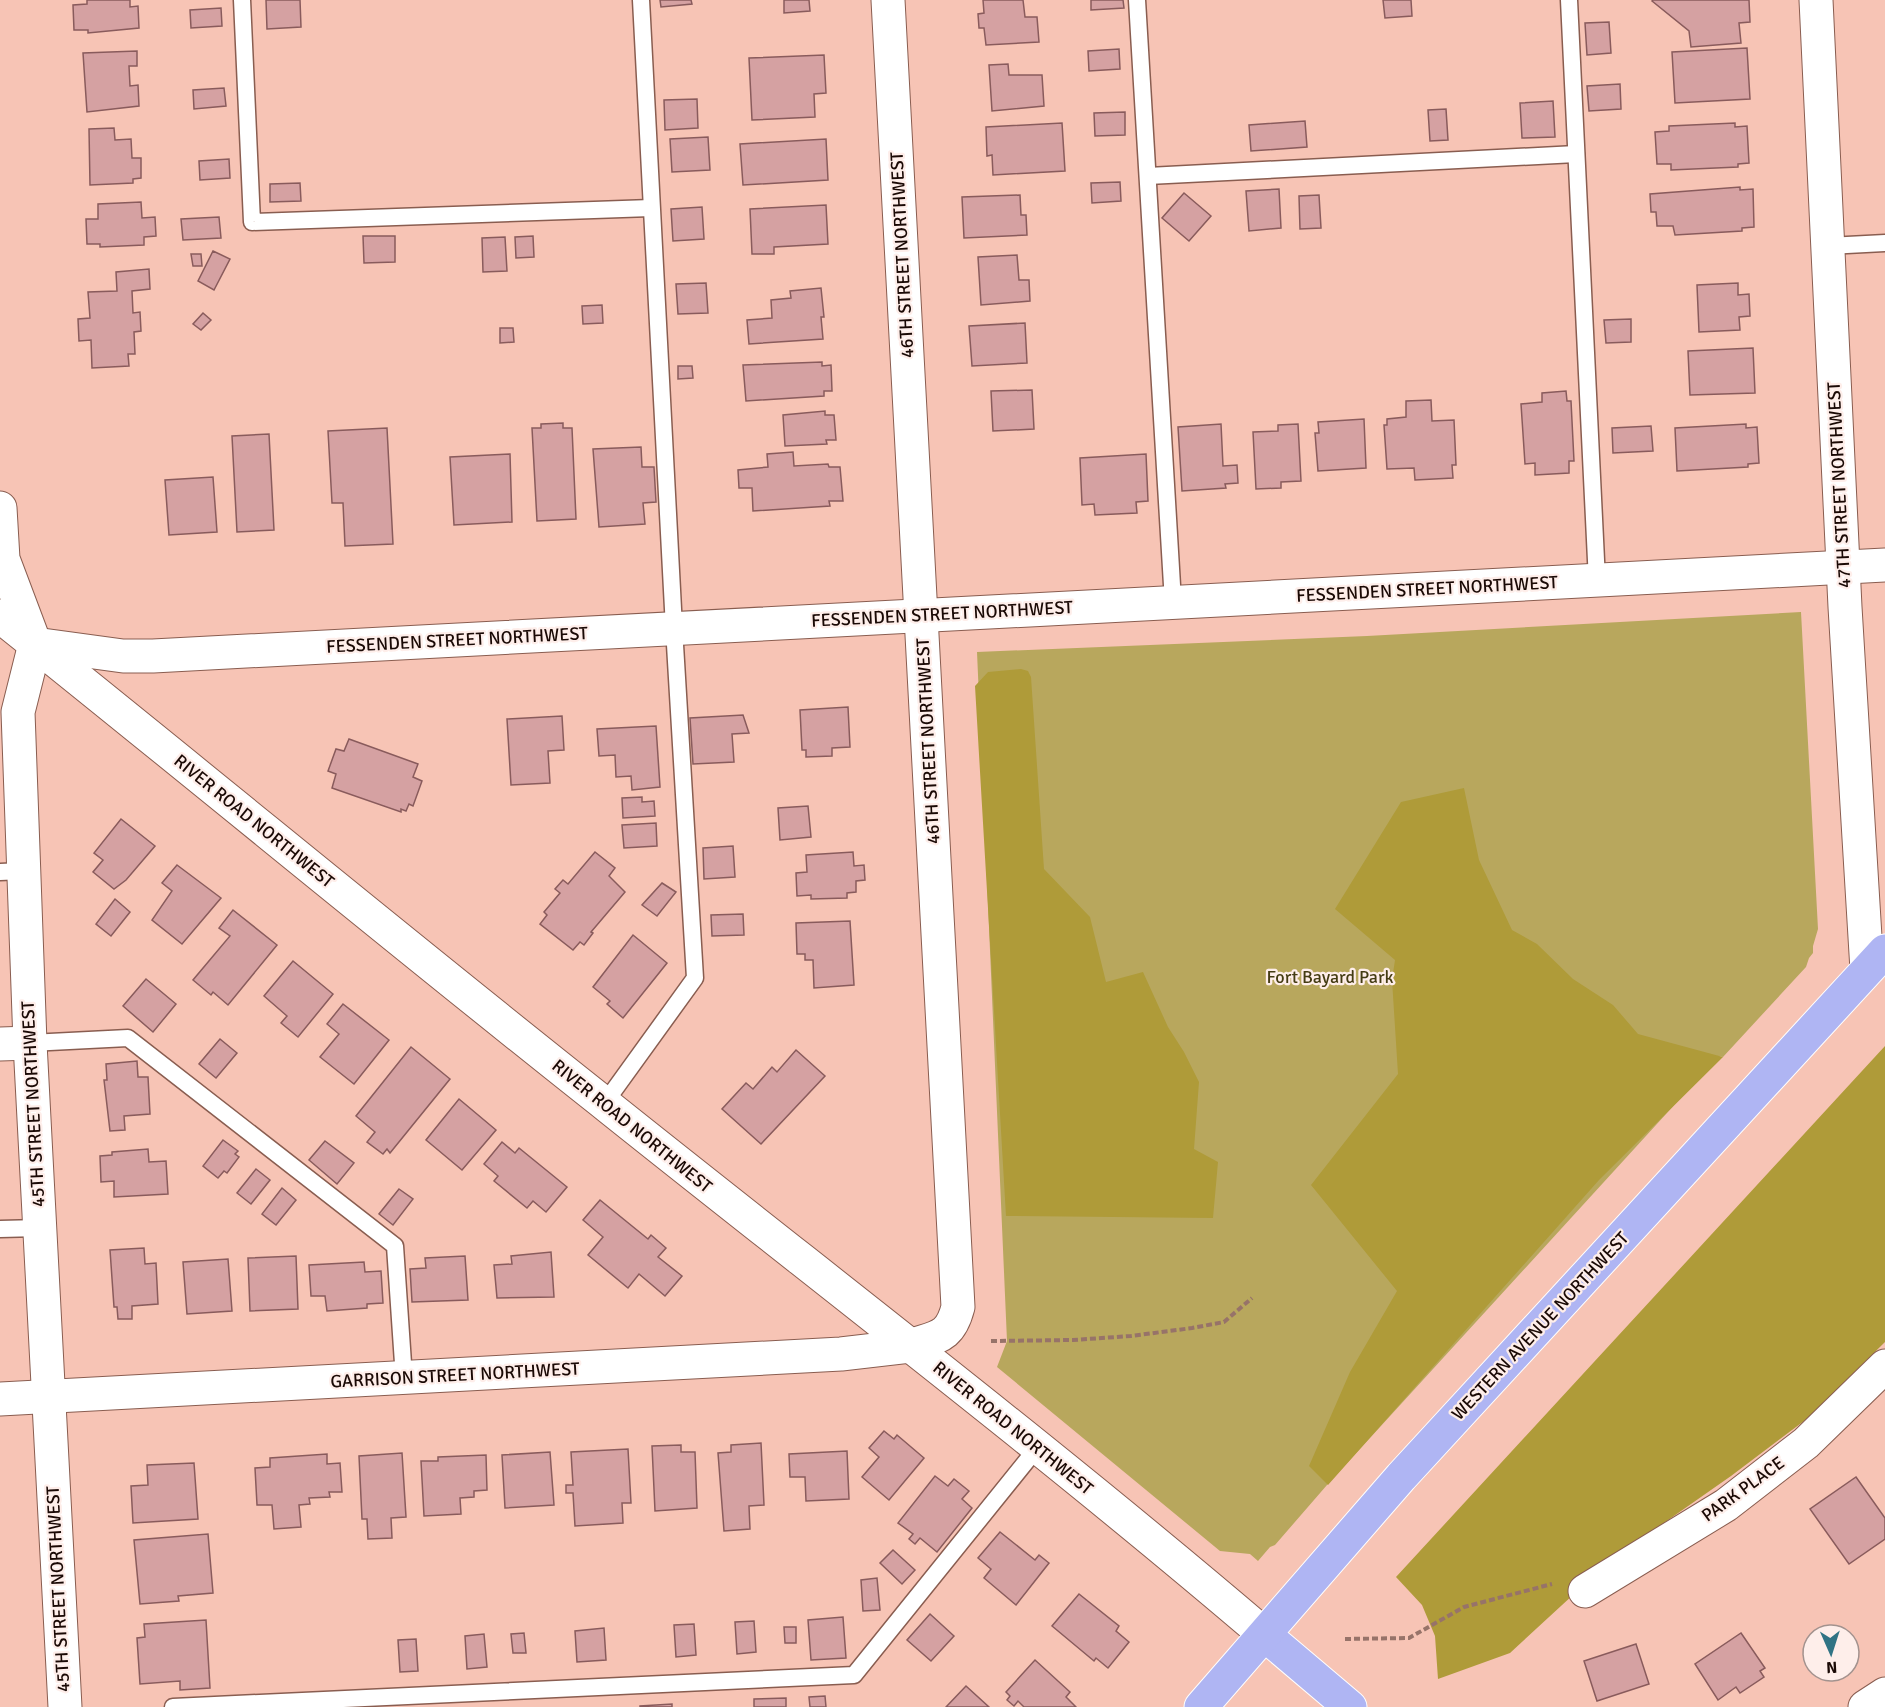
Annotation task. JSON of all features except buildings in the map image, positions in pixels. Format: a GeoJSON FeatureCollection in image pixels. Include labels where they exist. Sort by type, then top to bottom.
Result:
{"type":"FeatureCollection","features":[{"type":"Feature","properties":{"kind":"main road","name":"WESTERN AVENUE NORTHWEST"},"geometry":{"type":"LineString","coordinates":[[1202,1707],[1401,1477],[1876,960]]}},
{"type":"Feature","properties":{"kind":"main road"},"geometry":{"type":"LineString","coordinates":[[1265,1635],[1350,1707]]}},
{"type":"Feature","properties":{"kind":"street","name":"46TH STREET NORTHWEST"},"geometry":{"type":"LineString","coordinates":[[888,0],[958,1307],[954,1320],[945,1333],[910,1346]]}},
{"type":"Feature","properties":{"kind":"street","name":"47TH STREET NORTHWEST"},"geometry":{"type":"LineString","coordinates":[[1816,0],[1842,568],[1876,960]]}},
{"type":"Feature","properties":{"kind":"street"},"geometry":{"type":"LineString","coordinates":[[0,508],[3,560],[35,644]]}},
{"type":"Feature","properties":{"kind":"street","name":"FESSENDEN STREET NORTHWEST"},"geometry":{"type":"LineString","coordinates":[[0,651],[35,644],[123,656],[153,656],[1885,565]]}},
{"type":"Feature","properties":{"kind":"street","name":"RIVER ROAD NORTHWEST"},"geometry":{"type":"LineString","coordinates":[[0,616],[604,1104],[1037,1448],[1265,1635]]}},
{"type":"Feature","properties":{"kind":"street","name":"45TH STREET NORTHWEST"},"geometry":{"type":"LineString","coordinates":[[35,644],[18,712],[11,872],[15,1043],[39,1228],[64,1707]]}},
{"type":"Feature","properties":{"kind":"street","name":"GARRISON STREET NORTHWEST"},"geometry":{"type":"LineString","coordinates":[[0,1399],[829,1355],[910,1346]]}},
{"type":"Feature","properties":{"kind":"street","name":"PARK PLACE"},"geometry":{"type":"LineString","coordinates":[[1585,1591],[1726,1505],[1806,1443],[1885,1366]]}},
{"type":"Feature","properties":{"kind":"street"},"geometry":{"type":"LineString","coordinates":[[1865,1707],[1885,1694]]}},
{"type":"Feature","properties":{"kind":"lane"},"geometry":{"type":"LineString","coordinates":[[242,0],[252,222],[651,208]]}},
{"type":"Feature","properties":{"kind":"lane"},"geometry":{"type":"LineString","coordinates":[[604,1104],[695,978],[641,0]]}},
{"type":"Feature","properties":{"kind":"lane"},"geometry":{"type":"LineString","coordinates":[[1137,0],[1173,602]]}},
{"type":"Feature","properties":{"kind":"lane"},"geometry":{"type":"LineString","coordinates":[[1569,0],[1597,580]]}},
{"type":"Feature","properties":{"kind":"lane"},"geometry":{"type":"LineString","coordinates":[[1148,176],[1576,154]]}},
{"type":"Feature","properties":{"kind":"lane"},"geometry":{"type":"LineString","coordinates":[[1828,246],[1885,243]]}},
{"type":"Feature","properties":{"kind":"lane"},"geometry":{"type":"LineString","coordinates":[[15,1043],[128,1038],[395,1246],[404,1378]]}},
{"type":"Feature","properties":{"kind":"lane"},"geometry":{"type":"LineString","coordinates":[[0,1229],[39,1228]]}},
{"type":"Feature","properties":{"kind":"lane"},"geometry":{"type":"LineString","coordinates":[[173,1707],[854,1675],[1037,1448]]}},
{"type":"Feature","properties":{"kind":"path"},"geometry":{"type":"LineString","coordinates":[[990,1341],[1073,1340],[1131,1336],[1224,1322],[1252,1298]]}},
{"type":"Feature","properties":{"kind":"path"},"geometry":{"type":"LineString","coordinates":[[1345,1639],[1409,1638],[1464,1607],[1552,1584],[1585,1591]]}},
{"type":"Feature","properties":{"kind":"green space","name":"Fort Bayard Park"},"geometry":{"type":"Polygon","coordinates":[[[1801,612],[1818,929],[1813,953],[1806,967],[1723,1057],[1719,1056],[1327,1485],[1275,1545],[1270,1547],[1258,1561],[1250,1554],[1220,1551],[997,1367],[1007,1341],[977,652],[1367,636],[1801,612]]]}},
{"type":"Feature","properties":{"kind":"shaded area"},"geometry":{"type":"Polygon","coordinates":[[[1021,669],[1028,671],[1031,677],[1044,869],[1090,917],[1106,982],[1143,972],[1168,1027],[1199,1082],[1194,1149],[1218,1162],[1213,1218],[1006,1216],[975,686],[988,672],[1021,669]]]}},
{"type":"Feature","properties":{"kind":"shaded area"},"geometry":{"type":"Polygon","coordinates":[[[1464,788],[1479,860],[1512,930],[1537,944],[1573,979],[1613,1005],[1638,1034],[1723,1057],[1599,1180],[1328,1485],[1309,1466],[1350,1372],[1397,1291],[1311,1185],[1398,1074],[1392,980],[1395,960],[1335,909],[1401,802],[1464,788]]]}},
{"type":"Feature","properties":{"kind":"shaded area"},"geometry":{"type":"Polygon","coordinates":[[[1885,1046],[1885,1342],[1808,1418],[1731,1476],[1611,1560],[1510,1653],[1438,1679],[1435,1636],[1422,1605],[1396,1577],[1885,1046]]]}}]}
